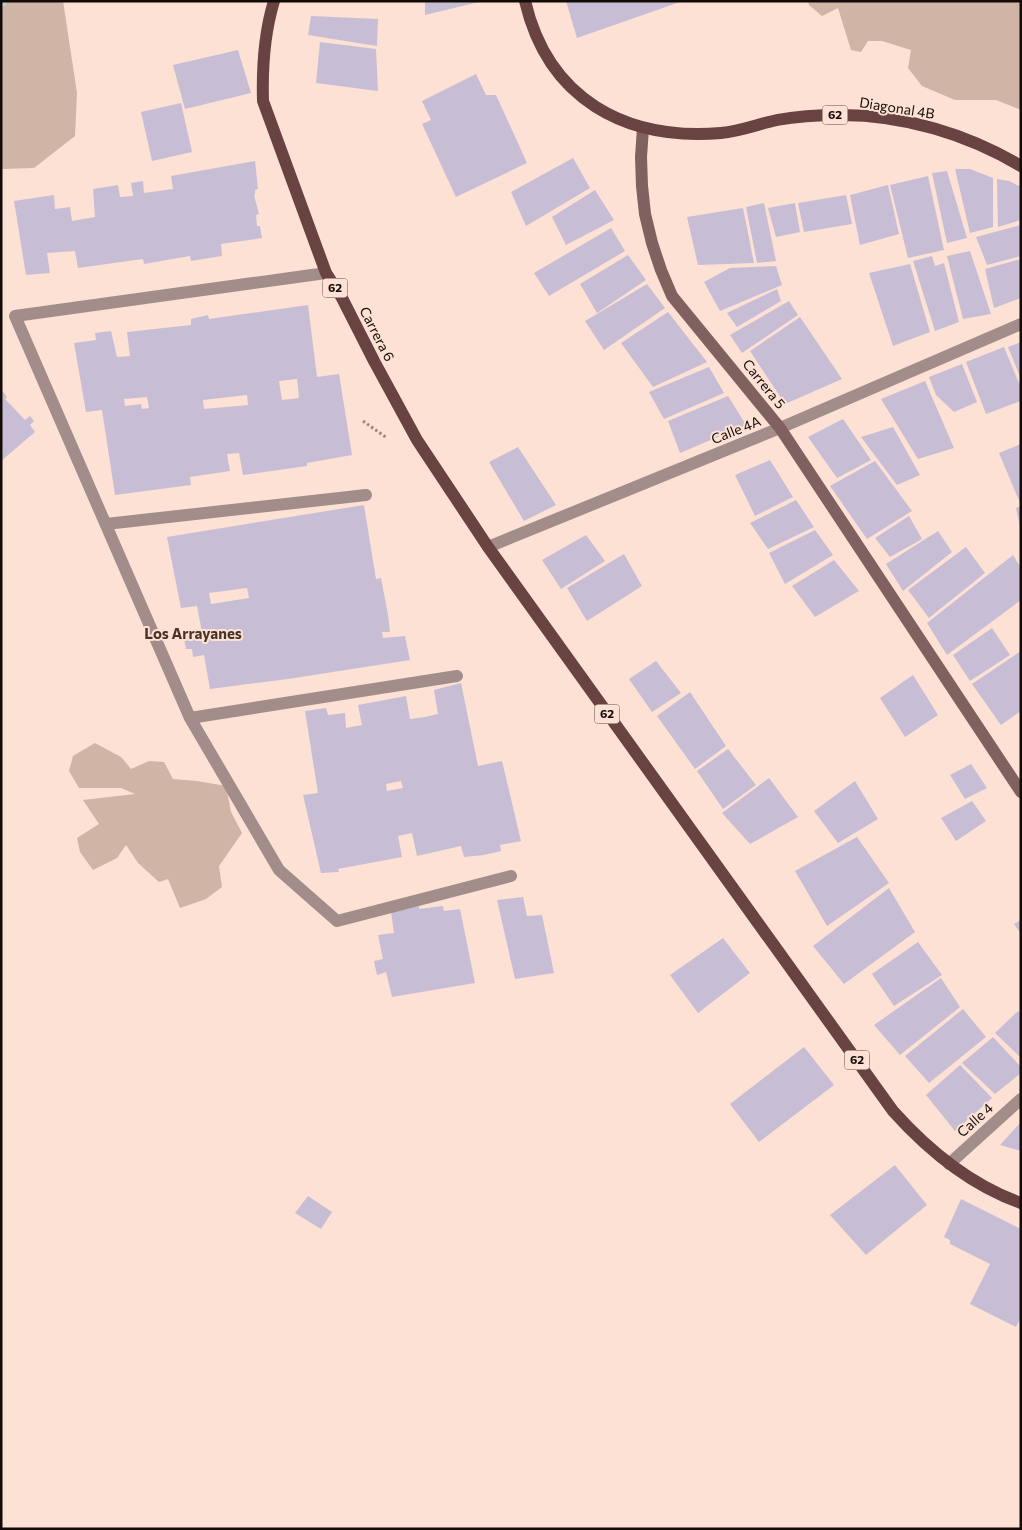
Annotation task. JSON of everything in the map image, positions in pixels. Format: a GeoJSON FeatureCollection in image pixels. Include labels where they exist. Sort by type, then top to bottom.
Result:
{"type":"FeatureCollection","features":[{"type":"Feature","properties":{"kind":"main road","name":"Carrera 6"},"geometry":{"type":"LineString","coordinates":[[274,1],[264,42],[263,101],[326,273],[342,298],[417,440],[488,547]]}},
{"type":"Feature","properties":{"kind":"main road","name":"62"},"geometry":{"type":"LineString","coordinates":[[525,1],[539,42],[550,62],[564,80],[600,110],[620,121],[643,128]]}},
{"type":"Feature","properties":{"kind":"main road","name":"Diagonal 4B"},"geometry":{"type":"LineString","coordinates":[[643,128],[669,133],[714,133],[749,128],[775,120],[809,116],[877,117],[910,122],[975,142],[1021,166]]}},
{"type":"Feature","properties":{"kind":"main road","name":"62"},"geometry":{"type":"LineString","coordinates":[[488,547],[893,1110],[914,1134],[949,1164],[989,1189],[1021,1203]]}},
{"type":"Feature","properties":{"kind":"street","name":"Carrera 5"},"geometry":{"type":"LineString","coordinates":[[643,128],[642,186],[647,224],[660,270],[672,296],[780,428],[1021,792]]}},
{"type":"Feature","properties":{"kind":"street"},"geometry":{"type":"LineString","coordinates":[[326,273],[15,316],[190,718],[279,870],[337,921],[511,876]]}},
{"type":"Feature","properties":{"kind":"street","name":"Calle 4A"},"geometry":{"type":"LineString","coordinates":[[488,547],[780,428],[1021,324]]}},
{"type":"Feature","properties":{"kind":"street"},"geometry":{"type":"LineString","coordinates":[[106,524],[366,495]]}},
{"type":"Feature","properties":{"kind":"street"},"geometry":{"type":"LineString","coordinates":[[190,718],[457,676]]}},
{"type":"Feature","properties":{"kind":"street","name":"Calle 4"},"geometry":{"type":"LineString","coordinates":[[949,1164],[1021,1098]]}},
{"type":"Feature","properties":{"kind":"shaded area"},"geometry":{"type":"Polygon","coordinates":[[[1,1],[63,1],[77,93],[75,136],[34,168],[1,169],[1,1]]]}},
{"type":"Feature","properties":{"kind":"shaded area"},"geometry":{"type":"Polygon","coordinates":[[[808,1],[1021,1],[1021,110],[996,100],[955,100],[922,86],[908,68],[911,50],[882,41],[868,41],[861,52],[851,50],[838,8],[822,16],[809,5],[808,1]]]}},
{"type":"Feature","properties":{"kind":"shaded area"},"geometry":{"type":"Polygon","coordinates":[[[95,743],[121,757],[131,769],[149,761],[164,762],[173,779],[226,786],[231,812],[242,833],[219,866],[222,887],[206,899],[180,908],[168,879],[159,882],[138,863],[126,845],[117,858],[93,870],[80,852],[77,838],[99,824],[83,800],[135,794],[121,788],[79,788],[69,771],[73,756],[95,743]]]}},
{"type":"Feature","properties":{"kind":"building"},"geometry":{"type":"Polygon","coordinates":[[[425,1],[479,1],[479,2],[425,15],[425,1]]]}},
{"type":"Feature","properties":{"kind":"building"},"geometry":{"type":"Polygon","coordinates":[[[566,1],[680,1],[680,2],[577,38],[566,1]]]}},
{"type":"Feature","properties":{"kind":"building"},"geometry":{"type":"Polygon","coordinates":[[[311,16],[378,19],[377,46],[308,35],[311,16]]]}},
{"type":"Feature","properties":{"kind":"building"},"geometry":{"type":"Polygon","coordinates":[[[320,42],[376,49],[378,91],[316,83],[320,42]]]}},
{"type":"Feature","properties":{"kind":"building"},"geometry":{"type":"Polygon","coordinates":[[[238,50],[251,93],[185,109],[173,65],[238,50]]]}},
{"type":"Feature","properties":{"kind":"building"},"geometry":{"type":"Polygon","coordinates":[[[476,74],[486,95],[496,95],[527,163],[456,197],[422,124],[431,120],[422,101],[476,74]]]}},
{"type":"Feature","properties":{"kind":"building"},"geometry":{"type":"Polygon","coordinates":[[[181,103],[192,152],[152,161],[141,112],[181,103]]]}},
{"type":"Feature","properties":{"kind":"building"},"geometry":{"type":"Polygon","coordinates":[[[573,158],[590,188],[526,226],[511,192],[573,158]]]}},
{"type":"Feature","properties":{"kind":"building"},"geometry":{"type":"Polygon","coordinates":[[[255,161],[258,189],[255,190],[254,195],[259,214],[256,215],[257,226],[260,226],[262,238],[221,244],[222,256],[191,261],[190,256],[144,264],[143,259],[78,268],[75,251],[47,253],[50,273],[26,275],[14,201],[54,195],[55,209],[70,207],[72,221],[95,217],[93,189],[118,185],[120,197],[133,196],[131,183],[143,181],[144,193],[173,189],[171,176],[255,161]]]}},
{"type":"Feature","properties":{"kind":"building"},"geometry":{"type":"Polygon","coordinates":[[[955,169],[970,169],[993,178],[993,227],[970,233],[955,169]]]}},
{"type":"Feature","properties":{"kind":"building"},"geometry":{"type":"Polygon","coordinates":[[[947,171],[967,238],[947,243],[932,173],[947,171]]]}},
{"type":"Feature","properties":{"kind":"building"},"geometry":{"type":"Polygon","coordinates":[[[928,176],[944,250],[908,258],[890,185],[928,176]]]}},
{"type":"Feature","properties":{"kind":"building"},"geometry":{"type":"Polygon","coordinates":[[[997,179],[1009,181],[1021,187],[1021,220],[998,227],[997,179]]]}},
{"type":"Feature","properties":{"kind":"building"},"geometry":{"type":"Polygon","coordinates":[[[888,185],[899,234],[860,245],[850,195],[888,185]]]}},
{"type":"Feature","properties":{"kind":"building"},"geometry":{"type":"Polygon","coordinates":[[[595,190],[614,220],[566,245],[552,217],[595,190]]]}},
{"type":"Feature","properties":{"kind":"building"},"geometry":{"type":"Polygon","coordinates":[[[846,195],[852,224],[804,232],[798,203],[846,195]]]}},
{"type":"Feature","properties":{"kind":"building"},"geometry":{"type":"Polygon","coordinates":[[[764,203],[776,261],[757,263],[746,207],[764,203]]]}},
{"type":"Feature","properties":{"kind":"building"},"geometry":{"type":"Polygon","coordinates":[[[795,203],[800,232],[776,237],[768,208],[795,203]]]}},
{"type":"Feature","properties":{"kind":"building"},"geometry":{"type":"Polygon","coordinates":[[[743,208],[754,263],[698,265],[687,217],[743,208]]]}},
{"type":"Feature","properties":{"kind":"building"},"geometry":{"type":"Polygon","coordinates":[[[1021,225],[1021,256],[987,265],[976,237],[1021,225]]]}},
{"type":"Feature","properties":{"kind":"building"},"geometry":{"type":"Polygon","coordinates":[[[611,228],[625,251],[549,296],[534,273],[611,228]]]}},
{"type":"Feature","properties":{"kind":"building"},"geometry":{"type":"Polygon","coordinates":[[[970,251],[991,314],[963,319],[947,256],[970,251]]]}},
{"type":"Feature","properties":{"kind":"building"},"geometry":{"type":"Polygon","coordinates":[[[628,255],[646,280],[597,313],[580,284],[628,255]]]}},
{"type":"Feature","properties":{"kind":"building"},"geometry":{"type":"Polygon","coordinates":[[[932,256],[935,266],[944,263],[959,322],[935,331],[913,261],[932,256]]]}},
{"type":"Feature","properties":{"kind":"building"},"geometry":{"type":"Polygon","coordinates":[[[1021,259],[1021,298],[994,308],[985,269],[1021,259]]]}},
{"type":"Feature","properties":{"kind":"building"},"geometry":{"type":"Polygon","coordinates":[[[910,264],[930,332],[893,346],[869,273],[910,264]]]}},
{"type":"Feature","properties":{"kind":"building"},"geometry":{"type":"Polygon","coordinates":[[[776,266],[782,285],[720,311],[704,282],[730,268],[776,266]]]}},
{"type":"Feature","properties":{"kind":"building"},"geometry":{"type":"Polygon","coordinates":[[[647,284],[665,308],[604,350],[585,321],[647,284]]]}},
{"type":"Feature","properties":{"kind":"building"},"geometry":{"type":"Polygon","coordinates":[[[777,289],[781,301],[737,327],[727,313],[777,289]]]}},
{"type":"Feature","properties":{"kind":"building"},"geometry":{"type":"Polygon","coordinates":[[[789,301],[798,315],[742,353],[730,335],[789,301]]]}},
{"type":"Feature","properties":{"kind":"building"},"geometry":{"type":"Polygon","coordinates":[[[308,305],[317,377],[339,374],[352,455],[307,463],[307,466],[243,475],[239,453],[227,454],[230,471],[190,477],[191,485],[115,495],[102,410],[86,412],[74,343],[96,340],[95,333],[111,331],[117,357],[130,356],[127,332],[191,325],[191,319],[208,315],[209,319],[308,305]],[[297,379],[279,381],[282,400],[299,398],[297,379]],[[247,395],[203,400],[204,409],[248,405],[247,395]],[[147,397],[124,399],[125,406],[141,404],[142,409],[149,408],[147,397]]]}},
{"type":"Feature","properties":{"kind":"building"},"geometry":{"type":"Polygon","coordinates":[[[668,312],[707,362],[653,387],[621,343],[668,312]]]}},
{"type":"Feature","properties":{"kind":"building"},"geometry":{"type":"Polygon","coordinates":[[[800,317],[842,379],[785,404],[750,351],[800,317]]]}},
{"type":"Feature","properties":{"kind":"building"},"geometry":{"type":"Polygon","coordinates":[[[1021,342],[1021,379],[1008,347],[1021,342]]]}},
{"type":"Feature","properties":{"kind":"building"},"geometry":{"type":"Polygon","coordinates":[[[1004,347],[1021,388],[1021,401],[986,414],[966,362],[1004,347]]]}},
{"type":"Feature","properties":{"kind":"building"},"geometry":{"type":"Polygon","coordinates":[[[962,364],[977,402],[954,412],[936,395],[929,377],[962,364]]]}},
{"type":"Feature","properties":{"kind":"building"},"geometry":{"type":"Polygon","coordinates":[[[709,367],[724,393],[664,419],[649,392],[709,367]]]}},
{"type":"Feature","properties":{"kind":"building"},"geometry":{"type":"Polygon","coordinates":[[[925,381],[954,448],[918,459],[881,399],[925,381]]]}},
{"type":"Feature","properties":{"kind":"building"},"geometry":{"type":"Polygon","coordinates":[[[1,389],[7,397],[5,399],[25,420],[30,416],[34,421],[30,425],[35,432],[1,461],[1,389]]]}},
{"type":"Feature","properties":{"kind":"building"},"geometry":{"type":"Polygon","coordinates":[[[728,396],[746,425],[680,453],[668,421],[728,396]]]}},
{"type":"Feature","properties":{"kind":"building"},"geometry":{"type":"Polygon","coordinates":[[[843,419],[871,460],[837,478],[808,437],[843,419]]]}},
{"type":"Feature","properties":{"kind":"building"},"geometry":{"type":"Polygon","coordinates":[[[893,427],[920,475],[897,485],[861,437],[893,427]]]}},
{"type":"Feature","properties":{"kind":"building"},"geometry":{"type":"Polygon","coordinates":[[[1021,444],[1021,505],[999,453],[1021,444]]]}},
{"type":"Feature","properties":{"kind":"building"},"geometry":{"type":"Polygon","coordinates":[[[518,447],[556,505],[524,521],[489,462],[518,447]]]}},
{"type":"Feature","properties":{"kind":"building"},"geometry":{"type":"Polygon","coordinates":[[[770,460],[793,497],[755,516],[735,475],[770,460]]]}},
{"type":"Feature","properties":{"kind":"building"},"geometry":{"type":"Polygon","coordinates":[[[875,461],[912,511],[867,539],[830,486],[875,461]]]}},
{"type":"Feature","properties":{"kind":"building"},"geometry":{"type":"Polygon","coordinates":[[[796,500],[814,527],[768,549],[750,523],[796,500]]]}},
{"type":"Feature","properties":{"kind":"building"},"geometry":{"type":"Polygon","coordinates":[[[364,505],[376,579],[381,578],[388,615],[390,632],[382,632],[383,638],[405,636],[410,660],[210,689],[204,655],[193,657],[192,649],[186,649],[183,634],[202,632],[197,606],[181,608],[167,537],[364,505]],[[247,588],[209,593],[211,604],[249,598],[247,588]]]}},
{"type":"Feature","properties":{"kind":"building"},"geometry":{"type":"Polygon","coordinates":[[[1021,506],[1021,526],[1020,526],[1016,508],[1021,506]]]}},
{"type":"Feature","properties":{"kind":"building"},"geometry":{"type":"Polygon","coordinates":[[[909,516],[922,539],[890,557],[875,538],[909,516]]]}},
{"type":"Feature","properties":{"kind":"building"},"geometry":{"type":"Polygon","coordinates":[[[815,530],[833,555],[785,584],[769,553],[815,530]]]}},
{"type":"Feature","properties":{"kind":"building"},"geometry":{"type":"Polygon","coordinates":[[[938,531],[952,552],[903,591],[886,564],[938,531]]]}},
{"type":"Feature","properties":{"kind":"building"},"geometry":{"type":"Polygon","coordinates":[[[586,535],[605,561],[561,589],[542,560],[586,535]]]}},
{"type":"Feature","properties":{"kind":"building"},"geometry":{"type":"Polygon","coordinates":[[[966,547],[985,573],[929,618],[908,590],[966,547]]]}},
{"type":"Feature","properties":{"kind":"building"},"geometry":{"type":"Polygon","coordinates":[[[624,554],[642,586],[587,621],[567,588],[624,554]]]}},
{"type":"Feature","properties":{"kind":"building"},"geometry":{"type":"Polygon","coordinates":[[[1013,555],[1021,568],[1021,600],[947,655],[927,623],[1013,555]]]}},
{"type":"Feature","properties":{"kind":"building"},"geometry":{"type":"Polygon","coordinates":[[[834,560],[859,591],[815,617],[792,586],[834,560]]]}},
{"type":"Feature","properties":{"kind":"building"},"geometry":{"type":"Polygon","coordinates":[[[992,628],[1010,655],[970,681],[953,655],[992,628]]]}},
{"type":"Feature","properties":{"kind":"building"},"geometry":{"type":"Polygon","coordinates":[[[1021,651],[1021,711],[1001,725],[972,684],[1021,651]]]}},
{"type":"Feature","properties":{"kind":"building"},"geometry":{"type":"Polygon","coordinates":[[[656,661],[681,693],[652,712],[629,679],[656,661]]]}},
{"type":"Feature","properties":{"kind":"building"},"geometry":{"type":"Polygon","coordinates":[[[913,675],[938,715],[905,737],[880,698],[913,675]]]}},
{"type":"Feature","properties":{"kind":"building"},"geometry":{"type":"Polygon","coordinates":[[[461,683],[478,766],[502,761],[521,841],[500,845],[501,851],[484,855],[464,857],[461,846],[417,856],[412,833],[398,836],[402,857],[338,869],[339,872],[321,873],[303,795],[318,793],[305,711],[326,708],[328,715],[345,713],[346,728],[362,725],[358,705],[406,696],[410,719],[425,717],[438,714],[434,690],[461,683]],[[401,781],[386,784],[387,791],[403,788],[401,781]]]}},
{"type":"Feature","properties":{"kind":"building"},"geometry":{"type":"Polygon","coordinates":[[[690,692],[726,746],[695,769],[657,716],[690,692]]]}},
{"type":"Feature","properties":{"kind":"building"},"geometry":{"type":"Polygon","coordinates":[[[728,749],[756,785],[723,809],[697,771],[728,749]]]}},
{"type":"Feature","properties":{"kind":"building"},"geometry":{"type":"Polygon","coordinates":[[[971,764],[987,788],[965,799],[950,775],[971,764]]]}},
{"type":"Feature","properties":{"kind":"building"},"geometry":{"type":"Polygon","coordinates":[[[769,778],[798,817],[750,844],[722,813],[769,778]]]}},
{"type":"Feature","properties":{"kind":"building"},"geometry":{"type":"Polygon","coordinates":[[[855,781],[878,819],[838,843],[814,811],[855,781]]]}},
{"type":"Feature","properties":{"kind":"building"},"geometry":{"type":"Polygon","coordinates":[[[972,801],[986,821],[956,841],[941,818],[972,801]]]}},
{"type":"Feature","properties":{"kind":"building"},"geometry":{"type":"Polygon","coordinates":[[[857,837],[889,883],[827,926],[795,871],[857,837]]]}},
{"type":"Feature","properties":{"kind":"building"},"geometry":{"type":"Polygon","coordinates":[[[889,888],[915,932],[844,984],[813,946],[889,888]]]}},
{"type":"Feature","properties":{"kind":"building"},"geometry":{"type":"Polygon","coordinates":[[[523,897],[527,916],[542,915],[554,973],[515,979],[497,900],[523,897]]]}},
{"type":"Feature","properties":{"kind":"building"},"geometry":{"type":"Polygon","coordinates":[[[419,906],[419,909],[443,906],[444,911],[460,909],[475,983],[392,997],[386,972],[377,975],[374,961],[383,959],[378,935],[394,933],[391,912],[419,906]]]}},
{"type":"Feature","properties":{"kind":"building"},"geometry":{"type":"Polygon","coordinates":[[[1021,920],[1021,934],[1014,924],[1021,920]]]}},
{"type":"Feature","properties":{"kind":"building"},"geometry":{"type":"Polygon","coordinates":[[[723,938],[750,973],[698,1013],[670,975],[723,938]]]}},
{"type":"Feature","properties":{"kind":"building"},"geometry":{"type":"Polygon","coordinates":[[[918,942],[942,975],[894,1006],[872,974],[918,942]]]}},
{"type":"Feature","properties":{"kind":"building"},"geometry":{"type":"Polygon","coordinates":[[[941,978],[960,1007],[900,1055],[874,1025],[941,978]]]}},
{"type":"Feature","properties":{"kind":"building"},"geometry":{"type":"Polygon","coordinates":[[[963,1009],[986,1037],[929,1083],[905,1056],[963,1009]]]}},
{"type":"Feature","properties":{"kind":"building"},"geometry":{"type":"Polygon","coordinates":[[[1018,1011],[1021,1014],[1021,1058],[995,1033],[1018,1011]]]}},
{"type":"Feature","properties":{"kind":"building"},"geometry":{"type":"Polygon","coordinates":[[[993,1037],[1021,1067],[1021,1073],[995,1094],[962,1063],[993,1037]]]}},
{"type":"Feature","properties":{"kind":"building"},"geometry":{"type":"Polygon","coordinates":[[[804,1047],[834,1085],[759,1142],[730,1104],[804,1047]]]}},
{"type":"Feature","properties":{"kind":"building"},"geometry":{"type":"Polygon","coordinates":[[[960,1065],[992,1098],[955,1131],[926,1095],[960,1065]]]}},
{"type":"Feature","properties":{"kind":"building"},"geometry":{"type":"Polygon","coordinates":[[[1021,1122],[1021,1151],[1000,1145],[1021,1122]]]}},
{"type":"Feature","properties":{"kind":"building"},"geometry":{"type":"Polygon","coordinates":[[[895,1165],[927,1205],[866,1255],[830,1215],[895,1165]]]}},
{"type":"Feature","properties":{"kind":"building"},"geometry":{"type":"Polygon","coordinates":[[[308,1196],[332,1212],[321,1229],[295,1213],[308,1196]]]}},
{"type":"Feature","properties":{"kind":"building"},"geometry":{"type":"Polygon","coordinates":[[[961,1199],[1021,1229],[1021,1317],[1016,1327],[970,1304],[990,1264],[950,1244],[950,1240],[944,1237],[961,1199]]]}},
{"type":"Feature","properties":{"kind":"district","name":"Los Arrayanes"},"geometry":{"type":"Point","coordinates":[193,634]}}]}
